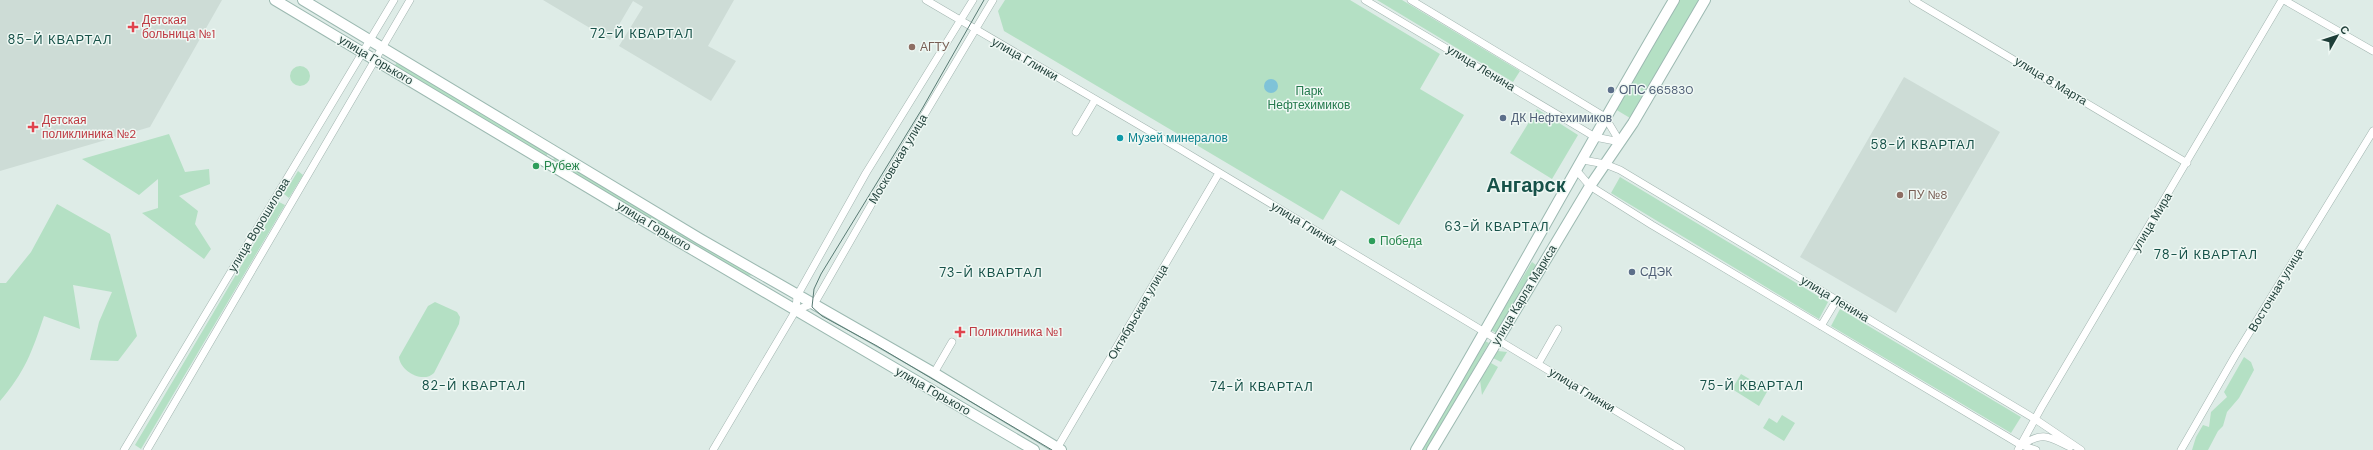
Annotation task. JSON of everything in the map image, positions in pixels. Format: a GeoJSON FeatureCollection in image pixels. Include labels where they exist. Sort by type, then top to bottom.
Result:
{"type":"FeatureCollection","features":[{"type":"Feature","properties":{"kind":"main road","name":"улица Горького"},"geometry":{"type":"LineString","coordinates":[[275,0],[1034,450]]}},
{"type":"Feature","properties":{"kind":"main road","name":"улица Горького"},"geometry":{"type":"LineString","coordinates":[[303,0],[797,296],[934,373],[1058,449]]}},
{"type":"Feature","properties":{"kind":"main road","name":"улица Карла Маркса"},"geometry":{"type":"LineString","coordinates":[[1416,450],[1577,171],[1605,117],[1674,0]]}},
{"type":"Feature","properties":{"kind":"main road","name":"улица Карла Маркса"},"geometry":{"type":"LineString","coordinates":[[1432,450],[1590,186],[1620,142],[1705,0]]}},
{"type":"Feature","properties":{"kind":"street","name":"улица Ворошилова"},"geometry":{"type":"LineString","coordinates":[[124,450],[362,51],[377,30],[394,0]]}},
{"type":"Feature","properties":{"kind":"street","name":"улица Ворошилова"},"geometry":{"type":"LineString","coordinates":[[147,450],[383,49],[410,0]]}},
{"type":"Feature","properties":{"kind":"street","name":"улица Глинки"},"geometry":{"type":"LineString","coordinates":[[926,0],[1219,173],[1681,450]]}},
{"type":"Feature","properties":{"kind":"street","name":"Московская улица"},"geometry":{"type":"LineString","coordinates":[[713,450],[796,310],[797,296],[866,173],[973,0]]}},
{"type":"Feature","properties":{"kind":"street","name":"Московская улица"},"geometry":{"type":"LineString","coordinates":[[812,304],[818,297],[974,29],[993,0]]}},
{"type":"Feature","properties":{"kind":"street","name":"улица Ленина"},"geometry":{"type":"LineString","coordinates":[[1365,0],[1595,137]]}},
{"type":"Feature","properties":{"kind":"street","name":"улица Ленина"},"geometry":{"type":"LineString","coordinates":[[1411,0],[1605,117],[1620,142]]}},
{"type":"Feature","properties":{"kind":"street","name":"улица 8 Марта"},"geometry":{"type":"LineString","coordinates":[[1913,0],[2187,163]]}},
{"type":"Feature","properties":{"kind":"street"},"geometry":{"type":"LineString","coordinates":[[2283,0],[2373,51]]}},
{"type":"Feature","properties":{"kind":"street","name":"улица Мира"},"geometry":{"type":"LineString","coordinates":[[2020,447],[2035,419],[2283,0]]}},
{"type":"Feature","properties":{"kind":"street"},"geometry":{"type":"LineString","coordinates":[[1076,132],[1095,100]]}},
{"type":"Feature","properties":{"kind":"street","name":"Восточная улица"},"geometry":{"type":"LineString","coordinates":[[2181,450],[2235,356],[2373,131]]}},
{"type":"Feature","properties":{"kind":"street"},"geometry":{"type":"LineString","coordinates":[[1595,137],[1620,142]]}},
{"type":"Feature","properties":{"kind":"street","name":"улица Ленина"},"geometry":{"type":"LineString","coordinates":[[1583,160],[1605,164],[1695,215],[1836,301],[2035,419],[2081,450]]}},
{"type":"Feature","properties":{"kind":"street"},"geometry":{"type":"LineString","coordinates":[[1577,171],[1590,186],[2020,447],[2036,450]]}},
{"type":"Feature","properties":{"kind":"street","name":"Октябрьская улица"},"geometry":{"type":"LineString","coordinates":[[1058,449],[1219,173]]}},
{"type":"Feature","properties":{"kind":"street"},"geometry":{"type":"LineString","coordinates":[[1821,326],[1836,301]]}},
{"type":"Feature","properties":{"kind":"street"},"geometry":{"type":"LineString","coordinates":[[796,310],[812,304]]}},
{"type":"Feature","properties":{"kind":"street"},"geometry":{"type":"LineString","coordinates":[[1538,364],[1558,330]]}},
{"type":"Feature","properties":{"kind":"street"},"geometry":{"type":"LineString","coordinates":[[934,373],[952,342]]}},
{"type":"Feature","properties":{"kind":"street"},"geometry":{"type":"LineString","coordinates":[[2020,447],[2035,436],[2042,436],[2076,450]]}},
{"type":"Feature","properties":{"kind":"shaded area"},"geometry":{"type":"Polygon","coordinates":[[[0,0],[222,0],[150,127],[0,171],[0,0]]]}},
{"type":"Feature","properties":{"kind":"shaded area"},"geometry":{"type":"Polygon","coordinates":[[[543,0],[734,0],[708,46],[736,61],[711,101],[619,46],[643,7],[633,1],[610,40],[543,0]]]}},
{"type":"Feature","properties":{"kind":"shaded area","name":"ПУ №8"},"geometry":{"type":"Polygon","coordinates":[[[1904,77],[2000,132],[1896,313],[1800,257],[1904,77]]]}},
{"type":"Feature","properties":{"kind":"green space","name":"Парк Нефтехимиков"},"geometry":{"type":"Polygon","coordinates":[[[1005,0],[1350,0],[1440,54],[1420,89],[1464,115],[1399,225],[1341,190],[1323,220],[1004,31],[998,11],[1005,0]]]}},
{"type":"Feature","properties":{"kind":"green space"},"geometry":{"type":"Polygon","coordinates":[[[1377,0],[1402,0],[1520,71],[1513,82],[1377,0]]]}},
{"type":"Feature","properties":{"kind":"green space"},"geometry":{"type":"Polygon","coordinates":[[[1679,0],[1700,0],[1630,118],[1615,109],[1679,0]]]}},
{"type":"Feature","properties":{"kind":"green space"},"geometry":{"type":"Polygon","coordinates":[[[397,62],[548,153],[546,158],[394,67],[397,62]]]}},
{"type":"Feature","properties":{"kind":"green space"},"geometry":{"type":"Polygon","coordinates":[[[300,66],[307,69],[310,76],[307,83],[300,86],[293,83],[290,76],[293,69],[300,66]]]}},
{"type":"Feature","properties":{"kind":"green space"},"geometry":{"type":"Polygon","coordinates":[[[1537,109],[1578,135],[1552,179],[1510,153],[1537,109]]]}},
{"type":"Feature","properties":{"kind":"green space"},"geometry":{"type":"Polygon","coordinates":[[[169,134],[185,172],[209,169],[210,184],[179,196],[198,211],[195,224],[211,249],[204,259],[142,213],[158,208],[158,179],[139,195],[82,159],[169,134]]]}},
{"type":"Feature","properties":{"kind":"green space"},"geometry":{"type":"Polygon","coordinates":[[[555,157],[755,275],[746,276],[552,161],[555,157]]]}},
{"type":"Feature","properties":{"kind":"green space"},"geometry":{"type":"Polygon","coordinates":[[[298,171],[303,175],[289,198],[284,194],[298,171]]]}},
{"type":"Feature","properties":{"kind":"green space"},"geometry":{"type":"Polygon","coordinates":[[[1620,177],[1828,302],[1819,319],[1611,193],[1620,177]]]}},
{"type":"Feature","properties":{"kind":"green space"},"geometry":{"type":"Polygon","coordinates":[[[279,202],[285,205],[141,449],[135,445],[279,202]]]}},
{"type":"Feature","properties":{"kind":"green space"},"geometry":{"type":"Polygon","coordinates":[[[57,204],[110,234],[137,336],[118,361],[90,360],[99,322],[112,292],[73,285],[80,329],[44,316],[36,340],[22,371],[0,401],[0,283],[6,283],[31,252],[57,204]]]}},
{"type":"Feature","properties":{"kind":"green space"},"geometry":{"type":"Polygon","coordinates":[[[1532,262],[1536,265],[1496,333],[1491,330],[1532,262]]]}},
{"type":"Feature","properties":{"kind":"green space"},"geometry":{"type":"Polygon","coordinates":[[[435,302],[457,312],[460,317],[459,324],[434,373],[424,377],[418,376],[403,367],[399,357],[428,306],[435,302]]]}},
{"type":"Feature","properties":{"kind":"green space"},"geometry":{"type":"Polygon","coordinates":[[[1840,309],[2021,417],[2011,433],[1831,326],[1840,309]]]}},
{"type":"Feature","properties":{"kind":"green space"},"geometry":{"type":"Polygon","coordinates":[[[1485,341],[1489,343],[1427,450],[1421,450],[1485,341]]]}},
{"type":"Feature","properties":{"kind":"green space"},"geometry":{"type":"Polygon","coordinates":[[[1498,351],[1507,352],[1501,362],[1493,358],[1498,351]]]}},
{"type":"Feature","properties":{"kind":"green space"},"geometry":{"type":"Polygon","coordinates":[[[2244,357],[2251,362],[2254,370],[2239,398],[2227,412],[2223,426],[2218,431],[2208,450],[2192,450],[2196,437],[2203,425],[2209,427],[2211,412],[2227,397],[2224,392],[2244,357]]]}},
{"type":"Feature","properties":{"kind":"green space"},"geometry":{"type":"Polygon","coordinates":[[[1491,363],[1498,367],[1482,395],[1480,380],[1491,363]]]}},
{"type":"Feature","properties":{"kind":"green space"},"geometry":{"type":"Polygon","coordinates":[[[1741,374],[1768,390],[1759,406],[1732,389],[1741,374]]]}},
{"type":"Feature","properties":{"kind":"green space"},"geometry":{"type":"Polygon","coordinates":[[[1782,415],[1795,423],[1784,441],[1763,428],[1769,418],[1777,423],[1782,415]]]}},
{"type":"Feature","properties":{"kind":"water"},"geometry":{"type":"Polygon","coordinates":[[[1268,79],[1274,79],[1278,83],[1278,89],[1274,93],[1268,93],[1264,89],[1264,83],[1268,79]]]}},
{"type":"Feature","properties":{"kind":"tram line"},"geometry":{"type":"LineString","coordinates":[[984,0],[922,109],[821,274],[814,289],[812,307],[822,316],[877,346],[1052,450]]}},
{"type":"Feature","properties":{"kind":"place","name":"Детская больница №1"},"geometry":{"type":"Point","coordinates":[133,27]}},
{"type":"Feature","properties":{"kind":"place","name":"АГТУ"},"geometry":{"type":"Point","coordinates":[912,47]}},
{"type":"Feature","properties":{"kind":"place","name":"ОПС 665830"},"geometry":{"type":"Point","coordinates":[1611,90]}},
{"type":"Feature","properties":{"kind":"place","name":"ДК Нефтехимиков"},"geometry":{"type":"Point","coordinates":[1503,118]}},
{"type":"Feature","properties":{"kind":"place","name":"Детская поликлиника №2"},"geometry":{"type":"Point","coordinates":[33,127]}},
{"type":"Feature","properties":{"kind":"place","name":"Музей минералов"},"geometry":{"type":"Point","coordinates":[1120,138]}},
{"type":"Feature","properties":{"kind":"place","name":"Рубеж"},"geometry":{"type":"Point","coordinates":[536,166]}},
{"type":"Feature","properties":{"kind":"place","name":"ПУ №8"},"geometry":{"type":"Point","coordinates":[1900,195]}},
{"type":"Feature","properties":{"kind":"place","name":"Победа"},"geometry":{"type":"Point","coordinates":[1372,241]}},
{"type":"Feature","properties":{"kind":"place","name":"СДЭК"},"geometry":{"type":"Point","coordinates":[1632,272]}},
{"type":"Feature","properties":{"kind":"place","name":"Поликлиника №1"},"geometry":{"type":"Point","coordinates":[960,332]}},
{"type":"Feature","properties":{"kind":"district","name":"72-Й КВАРТАЛ"},"geometry":{"type":"Point","coordinates":[642,33]}},
{"type":"Feature","properties":{"kind":"district","name":"85-Й КВАРТАЛ"},"geometry":{"type":"Point","coordinates":[60,39]}},
{"type":"Feature","properties":{"kind":"district","name":"58-Й КВАРТАЛ"},"geometry":{"type":"Point","coordinates":[1923,144]}},
{"type":"Feature","properties":{"kind":"district","name":"Ангарск"},"geometry":{"type":"Point","coordinates":[1526,185]}},
{"type":"Feature","properties":{"kind":"district","name":"63-Й КВАРТАЛ"},"geometry":{"type":"Point","coordinates":[1497,226]}},
{"type":"Feature","properties":{"kind":"district","name":"78-Й КВАРТАЛ"},"geometry":{"type":"Point","coordinates":[2206,254]}},
{"type":"Feature","properties":{"kind":"district","name":"73-Й КВАРТАЛ"},"geometry":{"type":"Point","coordinates":[991,272]}},
{"type":"Feature","properties":{"kind":"district","name":"82-Й КВАРТАЛ"},"geometry":{"type":"Point","coordinates":[474,385]}},
{"type":"Feature","properties":{"kind":"district","name":"75-Й КВАРТАЛ"},"geometry":{"type":"Point","coordinates":[1752,385]}},
{"type":"Feature","properties":{"kind":"district","name":"74-Й КВАРТАЛ"},"geometry":{"type":"Point","coordinates":[1262,386]}}]}
